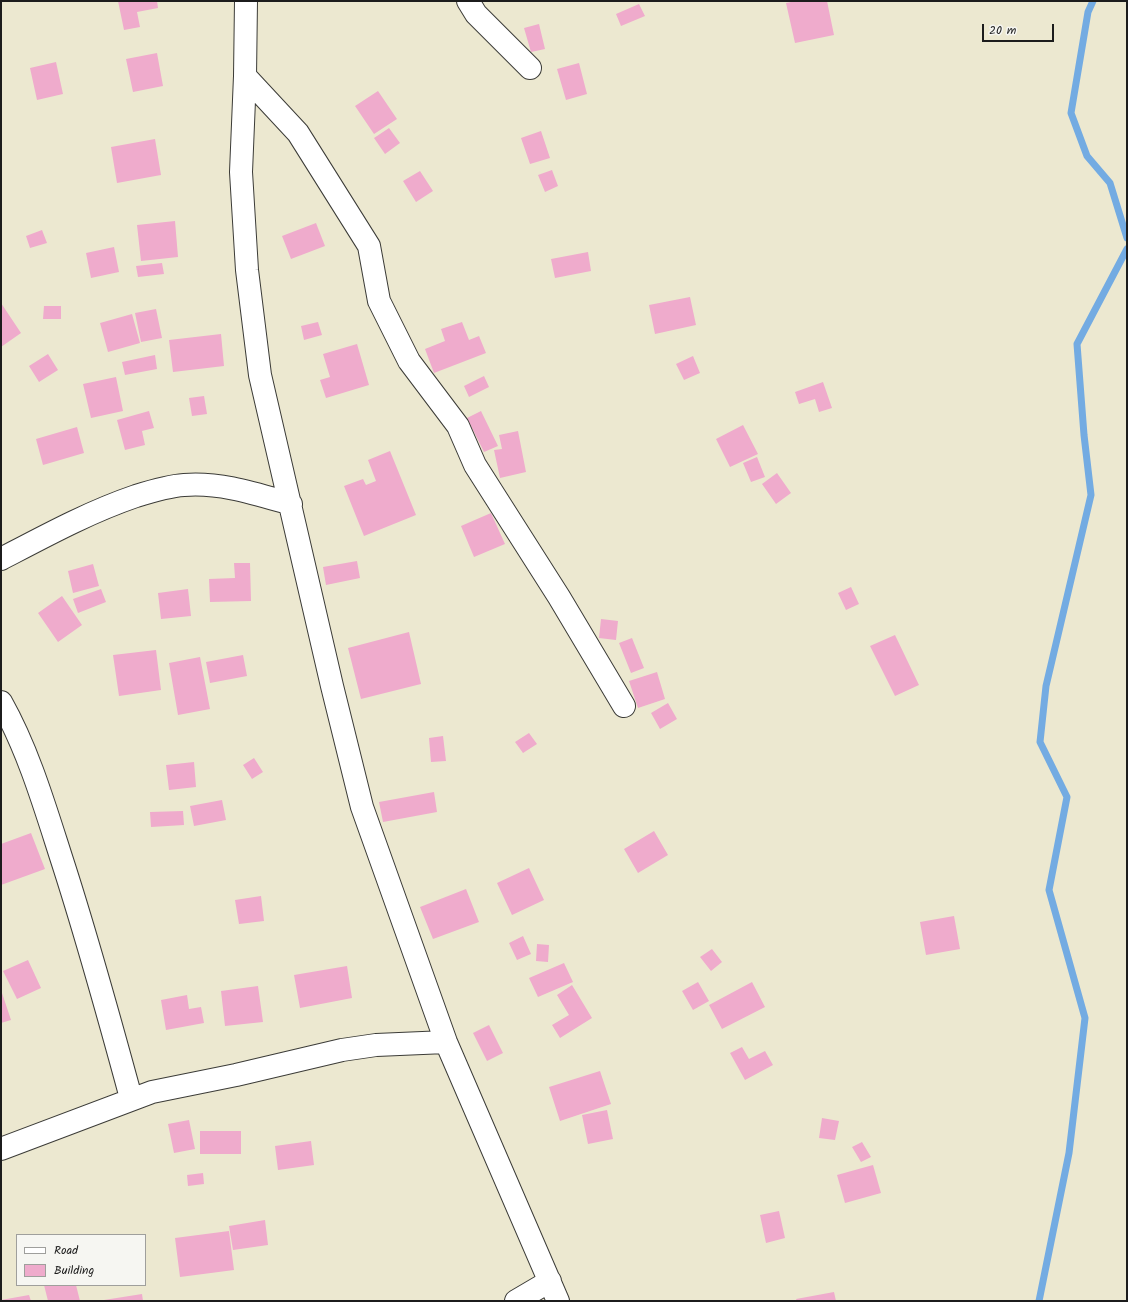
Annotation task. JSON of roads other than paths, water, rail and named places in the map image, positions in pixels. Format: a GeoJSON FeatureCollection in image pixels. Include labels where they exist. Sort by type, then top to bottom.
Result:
{"type":"FeatureCollection","features":[{"type":"Feature","properties":{"kind":"street"},"geometry":{"type":"LineString","coordinates":[[246,1],[241,172],[247,270],[260,375],[332,686],[362,807],[446,1042],[558,1301]]}},
{"type":"Feature","properties":{"kind":"street"},"geometry":{"type":"LineString","coordinates":[[468,1],[476,14],[530,68]]}},
{"type":"Feature","properties":{"kind":"street"},"geometry":{"type":"LineString","coordinates":[[245,76],[298,133],[369,246],[379,301],[409,361],[458,426],[476,465],[559,597],[624,706]]}},
{"type":"Feature","properties":{"kind":"street"},"geometry":{"type":"LineString","coordinates":[[1,559],[50,533],[113,504],[157,490],[184,485],[212,486],[240,490],[291,504]]}},
{"type":"Feature","properties":{"kind":"street"},"geometry":{"type":"LineString","coordinates":[[1,702],[10,717],[38,784],[97,972],[132,1098]]}},
{"type":"Feature","properties":{"kind":"street"},"geometry":{"type":"LineString","coordinates":[[1,1149],[132,1098],[152,1092],[236,1075],[342,1050],[376,1045],[446,1042]]}},
{"type":"Feature","properties":{"kind":"street"},"geometry":{"type":"LineString","coordinates":[[516,1301],[550,1281]]}},
{"type":"Feature","properties":{"kind":"waterway"},"geometry":{"type":"LineString","coordinates":[[1093,1],[1088,12],[1071,113],[1087,156],[1110,183],[1127,238]]}},
{"type":"Feature","properties":{"kind":"waterway"},"geometry":{"type":"LineString","coordinates":[[1039,1301],[1069,1153],[1085,1018],[1049,890],[1067,797],[1040,742],[1046,686],[1091,495],[1084,435],[1077,344],[1127,249]]}}]}
